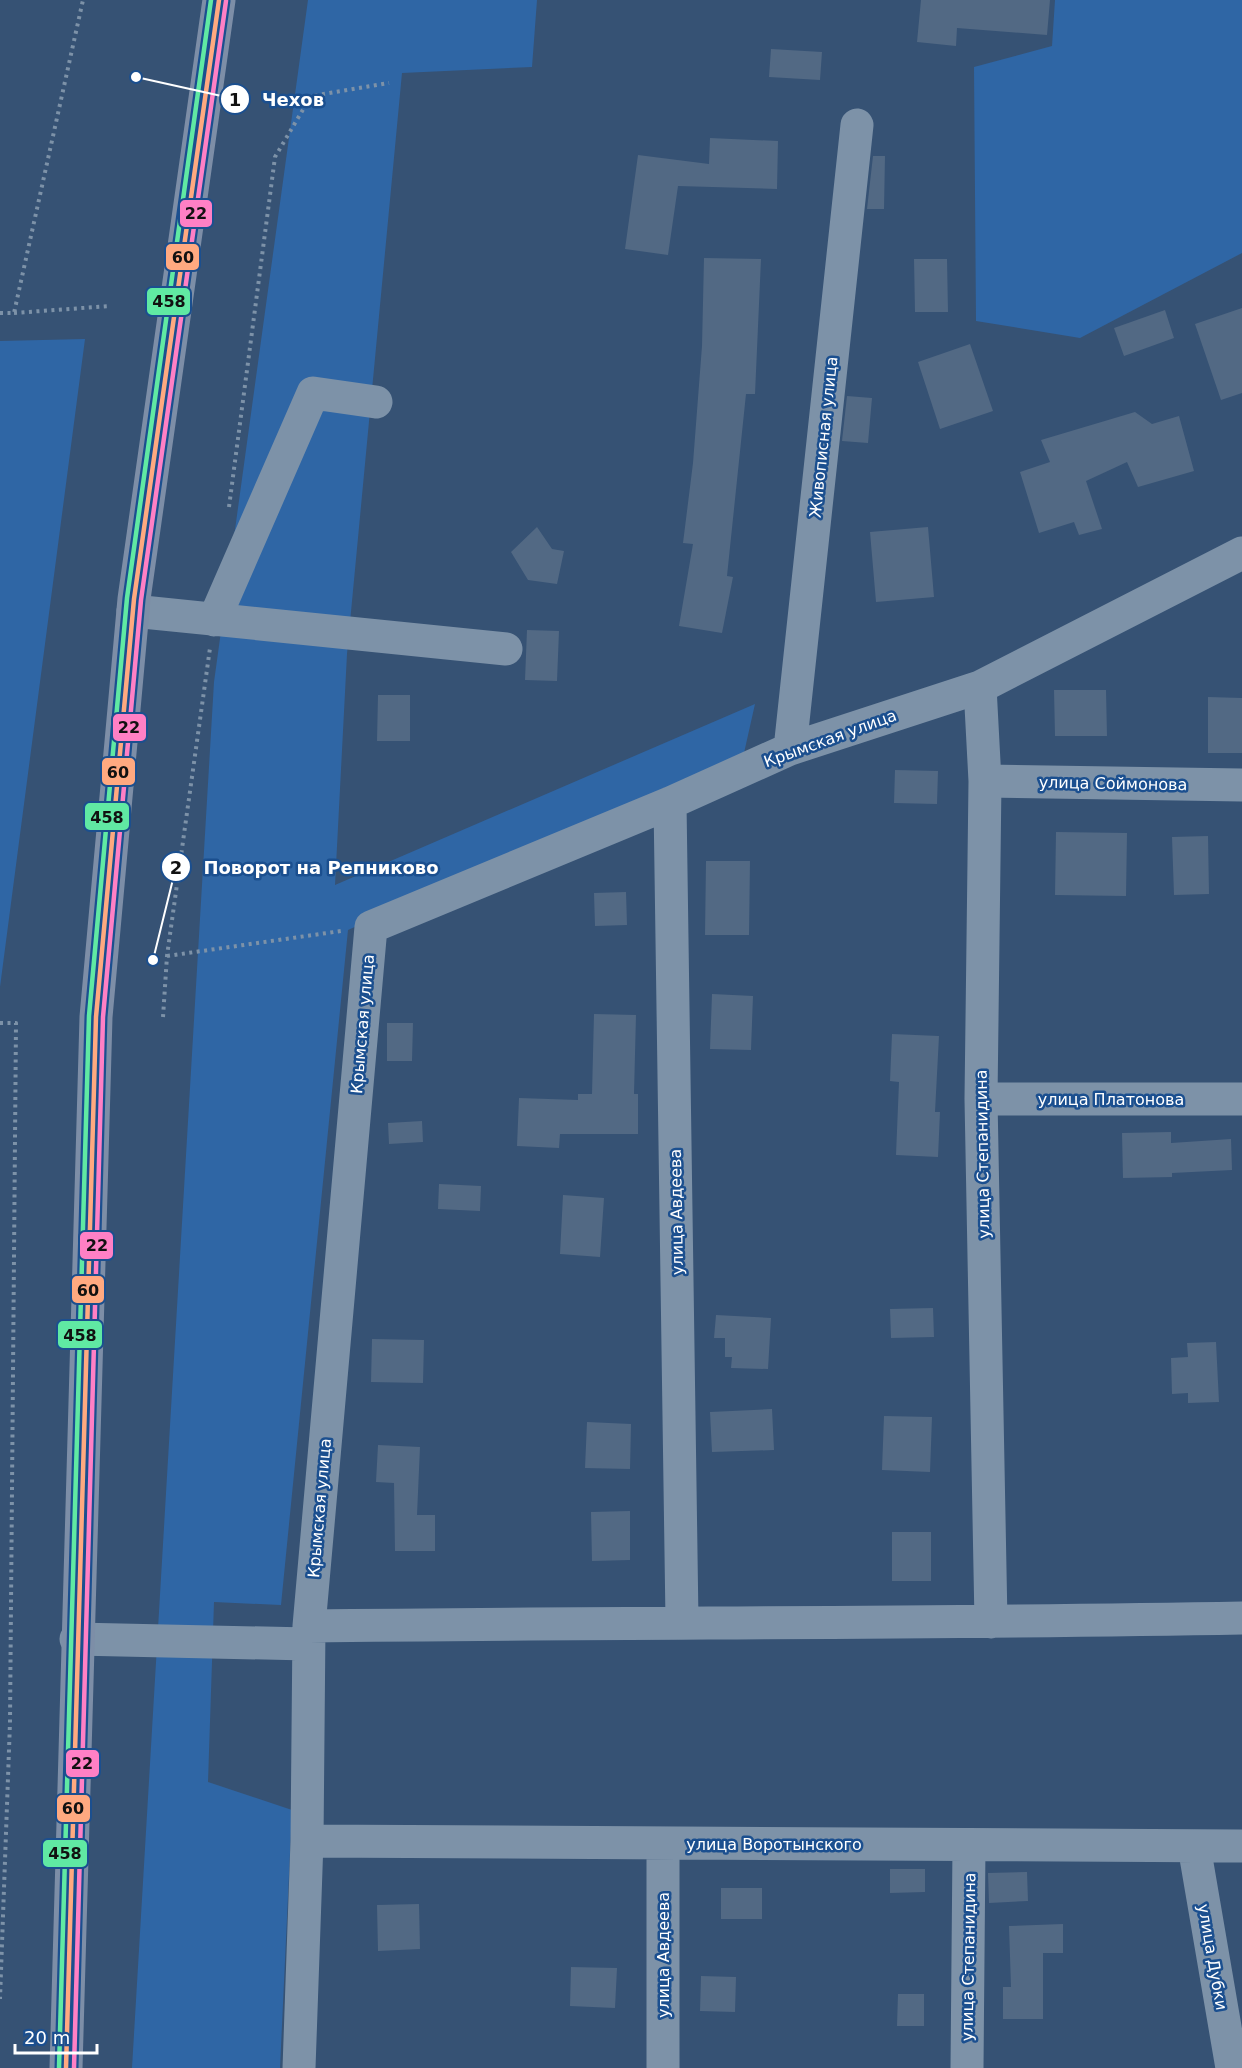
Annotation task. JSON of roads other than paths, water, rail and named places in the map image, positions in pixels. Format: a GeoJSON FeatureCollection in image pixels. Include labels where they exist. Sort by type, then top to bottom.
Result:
{"type":"FeatureCollection","features":[{"type":"Feature","properties":{"kind":"main road"},"geometry":{"type":"LineString","coordinates":[[66,2068],[76,1639],[96,1017],[133,611],[219,0]]}},
{"type":"Feature","properties":{"kind":"street","name":"Живописная улица"},"geometry":{"type":"LineString","coordinates":[[790,749],[857,125]]}},
{"type":"Feature","properties":{"kind":"street"},"geometry":{"type":"LineString","coordinates":[[214,620],[313,393],[376,402]]}},
{"type":"Feature","properties":{"kind":"street","name":"Крымская улица"},"geometry":{"type":"LineString","coordinates":[[299,2068],[307,1841],[308,1635],[371,927],[670,803],[790,749],[980,687],[1242,553]]}},
{"type":"Feature","properties":{"kind":"street"},"geometry":{"type":"LineString","coordinates":[[133,611],[506,649]]}},
{"type":"Feature","properties":{"kind":"street","name":"улица Степанидина"},"geometry":{"type":"LineString","coordinates":[[980,687],[985,782],[981,1099],[991,1623]]}},
{"type":"Feature","properties":{"kind":"street","name":"улица Соймонова"},"geometry":{"type":"LineString","coordinates":[[985,782],[1242,785]]}},
{"type":"Feature","properties":{"kind":"street","name":"улица Авдеева"},"geometry":{"type":"LineString","coordinates":[[670,803],[682,1621]]}},
{"type":"Feature","properties":{"kind":"street","name":"улица Платонова"},"geometry":{"type":"LineString","coordinates":[[981,1099],[1242,1099]]}},
{"type":"Feature","properties":{"kind":"street"},"geometry":{"type":"LineString","coordinates":[[76,1639],[308,1635],[682,1621],[991,1623],[1242,1618]]}},
{"type":"Feature","properties":{"kind":"street","name":"улица Воротынского"},"geometry":{"type":"LineString","coordinates":[[307,1841],[1242,1846]]}},
{"type":"Feature","properties":{"kind":"street","name":"улица Авдеева"},"geometry":{"type":"LineString","coordinates":[[663,1843],[663,2068]]}},
{"type":"Feature","properties":{"kind":"street","name":"улица Степанидина"},"geometry":{"type":"LineString","coordinates":[[967,2068],[969,1845]]}},
{"type":"Feature","properties":{"kind":"street","name":"улица Дубки"},"geometry":{"type":"LineString","coordinates":[[1194,1846],[1232,2068]]}},
{"type":"Feature","properties":{"kind":"place","name":"Чехов"},"geometry":{"type":"Point","coordinates":[136,77]}},
{"type":"Feature","properties":{"kind":"place","name":"Поворот на Репниково"},"geometry":{"type":"Point","coordinates":[153,960]}}]}
